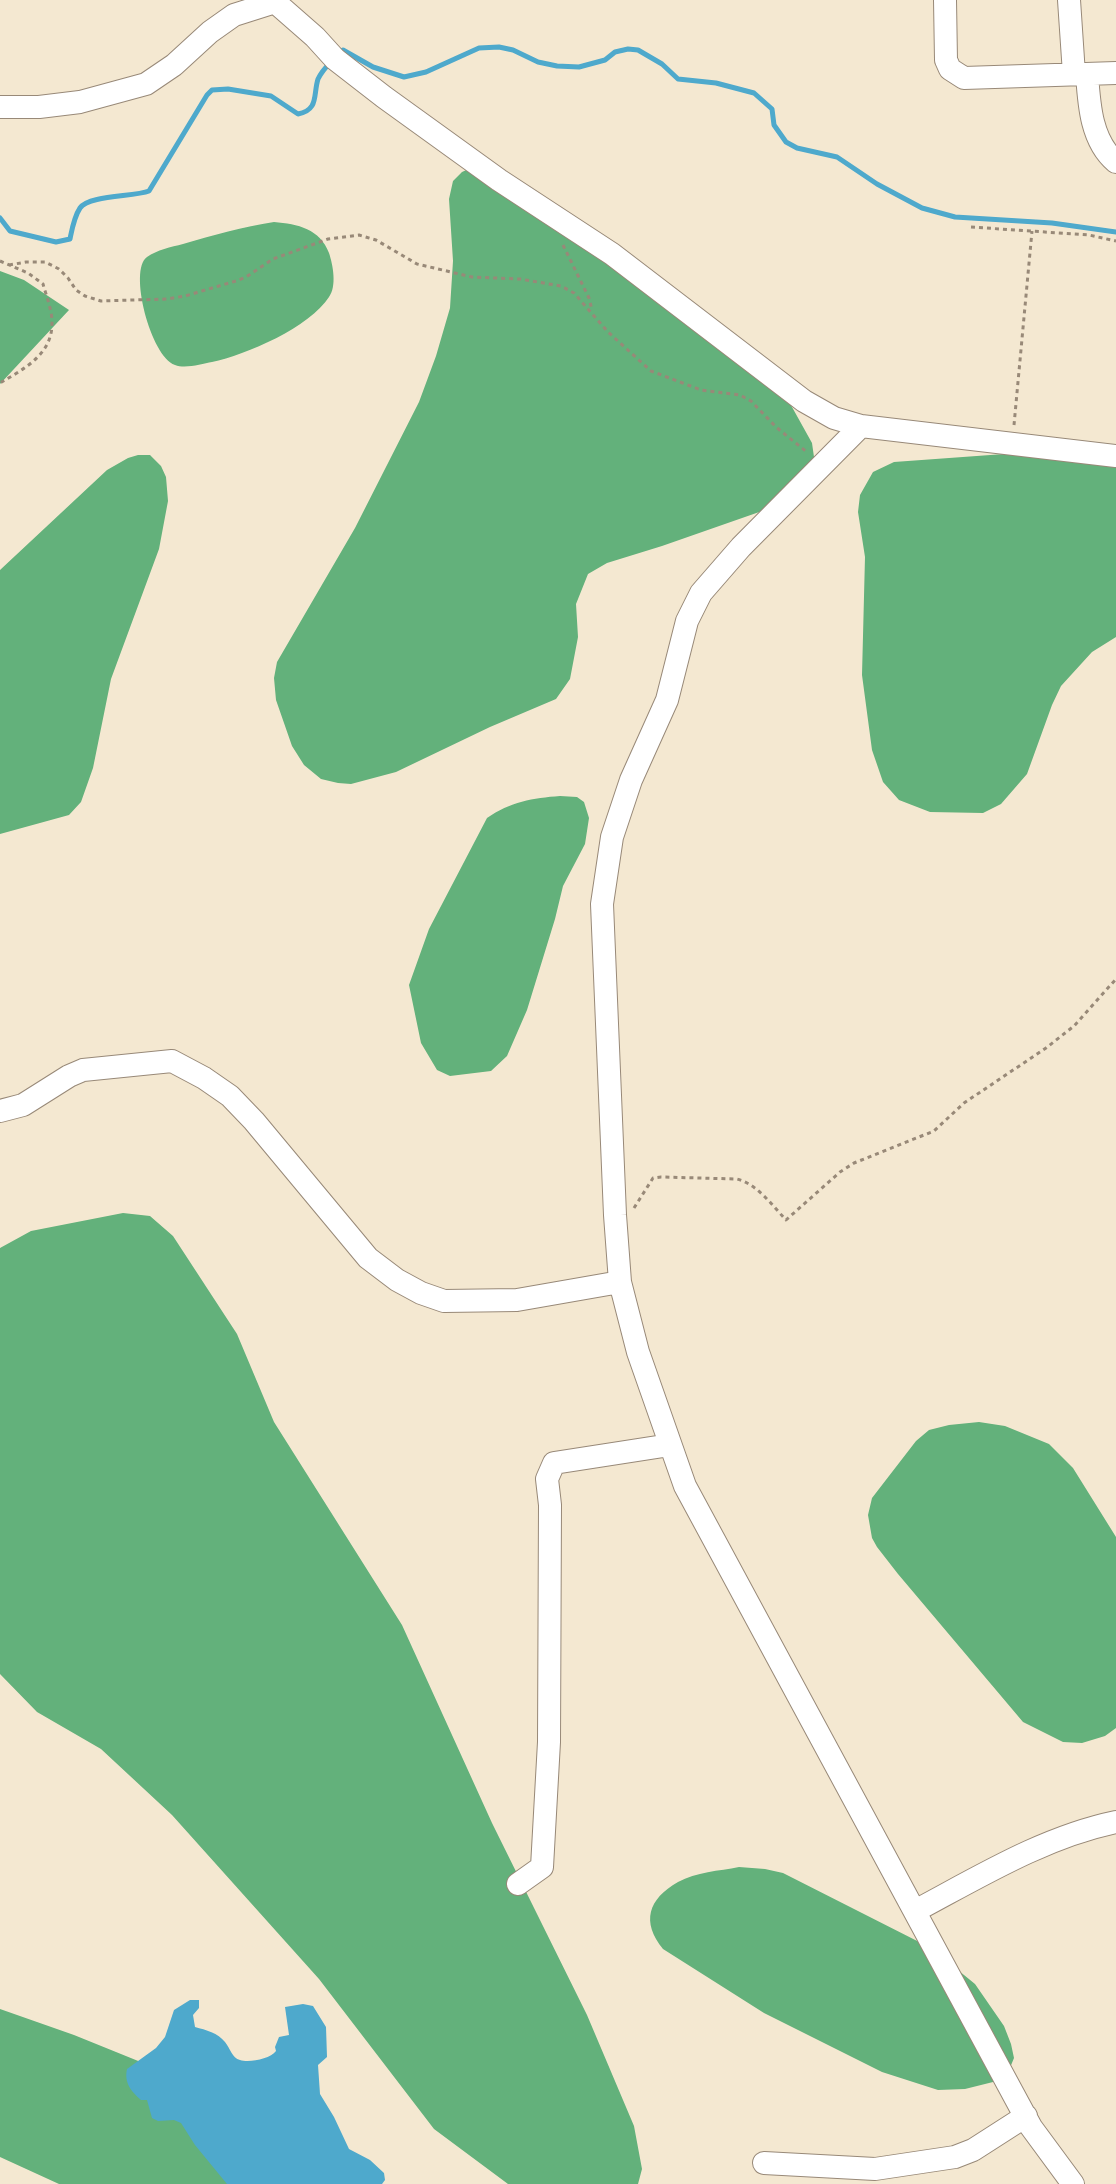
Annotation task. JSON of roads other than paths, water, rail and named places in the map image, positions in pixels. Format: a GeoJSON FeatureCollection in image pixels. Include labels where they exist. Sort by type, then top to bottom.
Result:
{"type":"FeatureCollection","features":[{"type":"Feature","properties":{"kind":"street"},"geometry":{"type":"LineString","coordinates":[[945,0],[946,60],[950,69],[964,78],[1116,73]]}},
{"type":"Feature","properties":{"kind":"street"},"geometry":{"type":"LineString","coordinates":[[1069,0],[1081,74],[1098,136],[1107,154],[1116,162]]}},
{"type":"Feature","properties":{"kind":"street"},"geometry":{"type":"LineString","coordinates":[[0,107],[39,107],[80,102],[146,84],[174,65],[210,32],[234,16],[275,1],[315,37],[335,59],[349,70],[498,180],[620,260],[804,401],[834,418],[861,426],[1116,456]]}},
{"type":"Feature","properties":{"kind":"street"},"geometry":{"type":"LineString","coordinates":[[861,426],[741,547],[701,592],[687,620],[667,700],[630,780],[612,837],[602,904],[615,1215],[620,1282],[638,1352],[685,1486],[1026,2116],[1073,2184]]}},
{"type":"Feature","properties":{"kind":"street"},"geometry":{"type":"LineString","coordinates":[[0,1111],[23,1106],[69,1076],[82,1070],[172,1061],[204,1078],[230,1096],[254,1121],[368,1258],[397,1280],[421,1293],[444,1301],[517,1300],[620,1282]]}},
{"type":"Feature","properties":{"kind":"street"},"geometry":{"type":"LineString","coordinates":[[518,1884],[542,1867],[549,1742],[550,1505],[547,1479],[554,1463],[670,1445]]}},
{"type":"Feature","properties":{"kind":"street"},"geometry":{"type":"LineString","coordinates":[[915,1911],[1001,1865],[1053,1841],[1116,1822]]}},
{"type":"Feature","properties":{"kind":"street"},"geometry":{"type":"LineString","coordinates":[[835,2184],[846,2178],[875,2169],[955,2157],[973,2150],[1026,2116]]}},
{"type":"Feature","properties":{"kind":"street"},"geometry":{"type":"LineString","coordinates":[[764,2163],[875,2169]]}},
{"type":"Feature","properties":{"kind":"water"},"geometry":{"type":"Polygon","coordinates":[[[190,2000],[199,2000],[199,2008],[193,2015],[195,2027],[219,2036],[237,2059],[244,2061],[259,2060],[273,2054],[276,2051],[275,2047],[279,2037],[289,2035],[285,2007],[303,2004],[313,2006],[326,2027],[327,2057],[318,2065],[320,2094],[334,2117],[349,2149],[370,2160],[384,2173],[385,2180],[382,2184],[227,2184],[195,2145],[181,2123],[174,2120],[158,2121],[152,2118],[147,2100],[141,2100],[127,2083],[127,2069],[156,2048],[165,2037],[174,2010],[190,2000]]]}},
{"type":"Feature","properties":{"kind":"waterway"},"geometry":{"type":"LineString","coordinates":[[338,55],[343,50],[373,67],[404,77],[426,72],[479,48],[499,47],[513,50],[538,62],[557,66],[579,67],[605,60],[615,52],[628,49],[638,50],[662,64],[678,79],[716,83],[754,93],[772,109],[774,125],[786,142],[797,148],[837,157],[877,184],[922,208],[955,217],[1052,223],[1116,232]]}},
{"type":"Feature","properties":{"kind":"waterway"},"geometry":{"type":"LineString","coordinates":[[0,218],[10,231],[56,242],[70,239],[76,215],[85,204],[102,198],[149,191],[207,95],[212,90],[228,89],[271,96],[298,114],[305,112],[312,105],[318,79],[330,63]]}}]}
